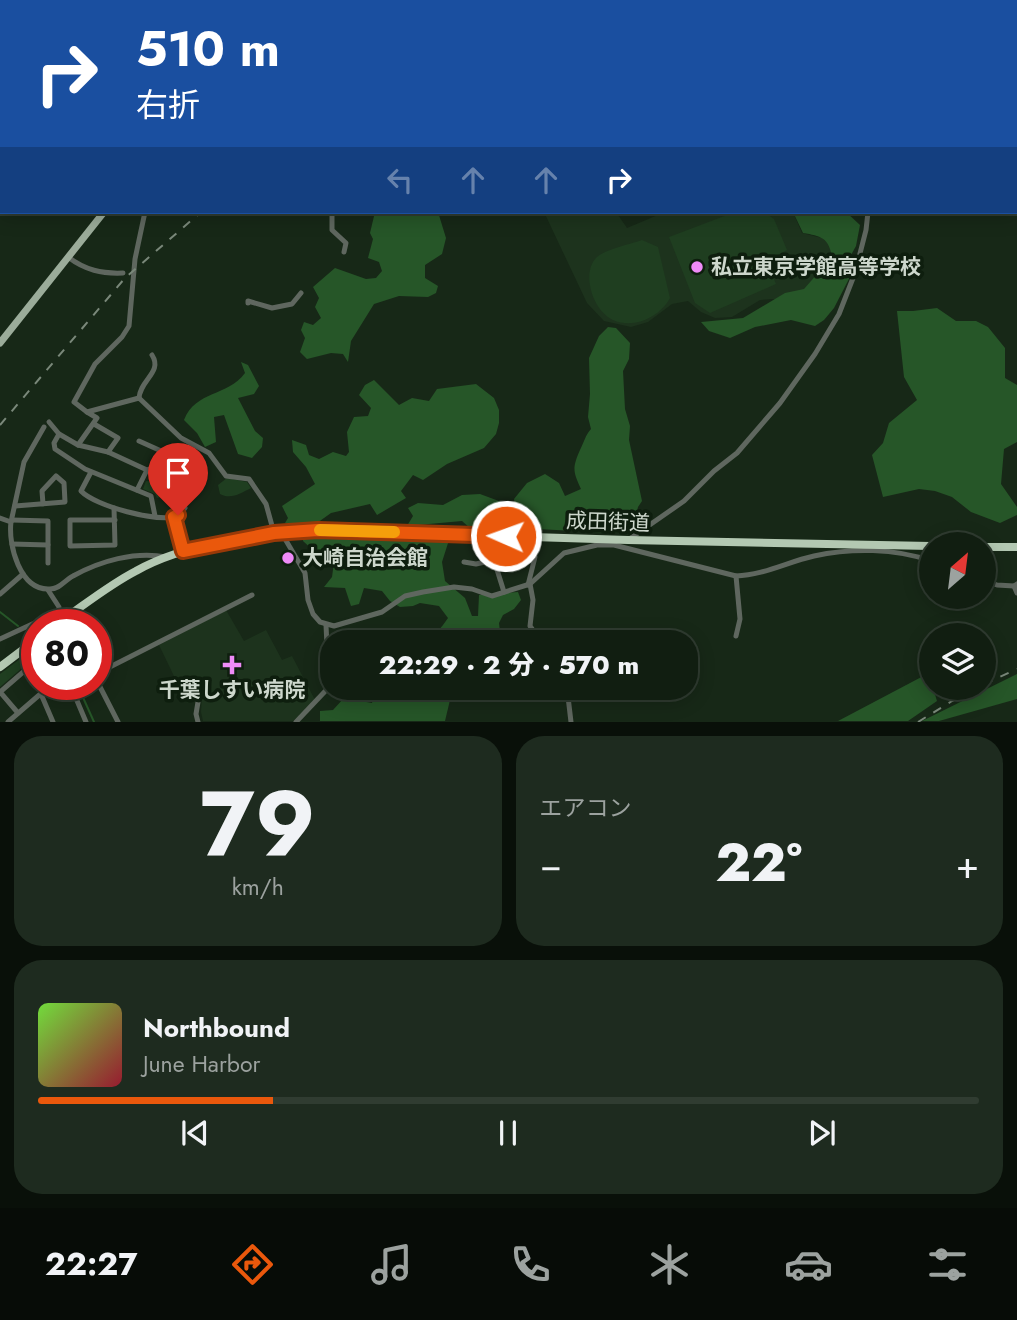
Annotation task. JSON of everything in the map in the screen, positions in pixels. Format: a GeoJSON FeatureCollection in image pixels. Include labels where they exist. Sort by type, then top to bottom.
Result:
{"type":"FeatureCollection","features":[{"type":"Feature","properties":{"kind":"highway","name":"成田街道"},"geometry":{"type":"LineString","coordinates":[[79,609],[136,570],[166,557],[183,551],[277,532],[318,530],[525,536],[616,542],[628,540],[919,546]]}},
{"type":"Feature","properties":{"kind":"highway"},"geometry":{"type":"LineString","coordinates":[[996,547],[1017,547]]}},
{"type":"Feature","properties":{"kind":"highway"},"geometry":{"type":"LineString","coordinates":[[0,667],[21,651]]}},
{"type":"Feature","properties":{"kind":"main road"},"geometry":{"type":"LineString","coordinates":[[0,343],[102,214]]}},
{"type":"Feature","properties":{"kind":"street"},"geometry":{"type":"LineString","coordinates":[[78,445],[97,418],[74,402],[103,354],[122,337],[129,326],[135,259],[145,214]]}},
{"type":"Feature","properties":{"kind":"street"},"geometry":{"type":"LineString","coordinates":[[332,214],[332,230],[346,243],[344,252]]}},
{"type":"Feature","properties":{"kind":"street"},"geometry":{"type":"LineString","coordinates":[[628,540],[684,501],[737,453],[780,403],[839,314],[855,273],[868,214]]}},
{"type":"Feature","properties":{"kind":"street"},"geometry":{"type":"LineString","coordinates":[[68,257],[89,270],[123,273]]}},
{"type":"Feature","properties":{"kind":"street"},"geometry":{"type":"LineString","coordinates":[[248,303],[272,308],[292,304],[301,293]]}},
{"type":"Feature","properties":{"kind":"street"},"geometry":{"type":"LineString","coordinates":[[139,398],[141,387],[154,373],[156,363],[152,355]]}},
{"type":"Feature","properties":{"kind":"street"},"geometry":{"type":"LineString","coordinates":[[87,412],[139,398]]}},
{"type":"Feature","properties":{"kind":"street"},"geometry":{"type":"LineString","coordinates":[[139,398],[181,438],[209,453],[226,476],[249,479],[266,504],[277,532],[305,573],[308,600],[313,614],[326,625],[357,621],[382,612],[405,596],[424,592],[454,587],[472,589],[492,596],[529,585],[564,554],[616,542],[736,576],[750,576],[813,556],[835,553],[902,553],[919,558]]}},
{"type":"Feature","properties":{"kind":"street"},"geometry":{"type":"LineString","coordinates":[[49,422],[60,434],[78,445],[108,452],[147,470]]}},
{"type":"Feature","properties":{"kind":"street"},"geometry":{"type":"LineString","coordinates":[[94,424],[118,438],[108,452]]}},
{"type":"Feature","properties":{"kind":"street"},"geometry":{"type":"LineString","coordinates":[[44,428],[24,461],[11,521],[12,544],[17,564],[23,574],[48,590],[60,609]]}},
{"type":"Feature","properties":{"kind":"street"},"geometry":{"type":"LineString","coordinates":[[60,434],[54,443],[55,449],[78,466],[151,496],[155,516]]}},
{"type":"Feature","properties":{"kind":"street"},"geometry":{"type":"LineString","coordinates":[[137,490],[147,470],[155,467],[161,453],[139,441]]}},
{"type":"Feature","properties":{"kind":"street"},"geometry":{"type":"LineString","coordinates":[[91,472],[81,489],[82,494],[104,505],[144,516],[174,517],[185,508]]}},
{"type":"Feature","properties":{"kind":"street"},"geometry":{"type":"LineString","coordinates":[[15,506],[43,504],[65,502],[64,483],[56,476],[42,491],[43,504]]}},
{"type":"Feature","properties":{"kind":"street"},"geometry":{"type":"LineString","coordinates":[[114,508],[115,520],[115,545],[70,545],[70,520],[115,520]]}},
{"type":"Feature","properties":{"kind":"street"},"geometry":{"type":"LineString","coordinates":[[174,517],[183,551]]}},
{"type":"Feature","properties":{"kind":"street"},"geometry":{"type":"LineString","coordinates":[[0,518],[11,521],[48,521],[48,563]]}},
{"type":"Feature","properties":{"kind":"street"},"geometry":{"type":"LineString","coordinates":[[525,536],[525,542],[535,557],[529,585],[533,600],[530,626],[533,630]]}},
{"type":"Feature","properties":{"kind":"street"},"geometry":{"type":"LineString","coordinates":[[12,544],[48,545]]}},
{"type":"Feature","properties":{"kind":"street"},"geometry":{"type":"LineString","coordinates":[[48,590],[57,588],[72,576],[118,558],[153,555],[166,557]]}},
{"type":"Feature","properties":{"kind":"street"},"geometry":{"type":"LineString","coordinates":[[464,562],[476,564],[494,560],[504,592]]}},
{"type":"Feature","properties":{"kind":"street"},"geometry":{"type":"LineString","coordinates":[[0,594],[23,574]]}},
{"type":"Feature","properties":{"kind":"street"},"geometry":{"type":"LineString","coordinates":[[736,576],[740,619],[736,636]]}},
{"type":"Feature","properties":{"kind":"street"},"geometry":{"type":"LineString","coordinates":[[996,586],[1015,585],[1017,593]]}},
{"type":"Feature","properties":{"kind":"street"},"geometry":{"type":"LineString","coordinates":[[112,669],[252,595]]}},
{"type":"Feature","properties":{"kind":"street"},"geometry":{"type":"LineString","coordinates":[[326,625],[326,630]]}},
{"type":"Feature","properties":{"kind":"street"},"geometry":{"type":"LineString","coordinates":[[0,639],[21,628]]}},
{"type":"Feature","properties":{"kind":"street"},"geometry":{"type":"LineString","coordinates":[[18,713],[0,692],[21,674]]}},
{"type":"Feature","properties":{"kind":"street"},"geometry":{"type":"LineString","coordinates":[[296,722],[320,695]]}},
{"type":"Feature","properties":{"kind":"street"},"geometry":{"type":"LineString","coordinates":[[8,722],[34,700]]}},
{"type":"Feature","properties":{"kind":"street"},"geometry":{"type":"LineString","coordinates":[[44,700],[53,722]]}},
{"type":"Feature","properties":{"kind":"street"},"geometry":{"type":"LineString","coordinates":[[77,700],[86,722]]}},
{"type":"Feature","properties":{"kind":"street"},"geometry":{"type":"LineString","coordinates":[[107,700],[118,722]]}},
{"type":"Feature","properties":{"kind":"street"},"geometry":{"type":"LineString","coordinates":[[569,700],[572,722]]}},
{"type":"Feature","properties":{"kind":"street"},"geometry":{"type":"LineString","coordinates":[[198,702],[198,722]]}},
{"type":"Feature","properties":{"kind":"shaded area"},"geometry":{"type":"Polygon","coordinates":[[[375,214],[439,214],[446,238],[442,254],[425,265],[425,278],[438,286],[436,293],[428,297],[399,296],[374,304],[351,341],[348,362],[343,354],[331,353],[307,359],[300,352],[305,338],[301,330],[304,322],[313,325],[321,318],[315,307],[319,298],[313,287],[335,268],[366,279],[376,278],[382,271],[379,262],[368,258],[373,239],[370,233],[375,214]]]}},
{"type":"Feature","properties":{"kind":"shaded area","name":"私立東京学館高等学校"},"geometry":{"type":"Polygon","coordinates":[[[545,214],[617,214],[627,228],[660,214],[794,214],[802,233],[822,238],[830,244],[832,257],[819,271],[800,301],[760,300],[732,317],[715,318],[701,312],[688,301],[672,304],[648,322],[631,327],[604,321],[587,303],[545,214]]]}},
{"type":"Feature","properties":{"kind":"shaded area"},"geometry":{"type":"Polygon","coordinates":[[[730,214],[767,214],[774,219],[787,250],[774,257],[769,267],[776,284],[710,313],[695,303],[669,237],[730,214]]]}},
{"type":"Feature","properties":{"kind":"shaded area"},"geometry":{"type":"Polygon","coordinates":[[[794,214],[848,214],[860,225],[856,246],[851,255],[853,271],[834,308],[824,320],[815,326],[791,320],[755,327],[730,338],[709,331],[701,322],[743,318],[785,293],[804,289],[832,257],[829,246],[823,239],[803,233],[794,214]]]}},
{"type":"Feature","properties":{"kind":"shaded area"},"geometry":{"type":"Polygon","coordinates":[[[642,240],[658,247],[670,298],[659,311],[645,320],[629,323],[613,320],[600,309],[591,292],[592,265],[596,258],[605,252],[642,240]]]}},
{"type":"Feature","properties":{"kind":"shaded area"},"geometry":{"type":"Polygon","coordinates":[[[937,308],[956,321],[976,321],[988,327],[1005,348],[1005,378],[1017,385],[1017,442],[1004,449],[1001,484],[1017,507],[1017,515],[1000,523],[971,512],[952,497],[935,491],[919,489],[883,497],[872,455],[883,443],[889,423],[917,400],[904,377],[897,311],[937,308]]]}},
{"type":"Feature","properties":{"kind":"shaded area"},"geometry":{"type":"Polygon","coordinates":[[[608,327],[616,328],[630,343],[629,359],[623,371],[625,409],[642,501],[633,529],[613,533],[518,528],[514,499],[527,483],[545,474],[559,483],[565,496],[581,489],[575,466],[577,456],[591,429],[588,417],[589,358],[599,336],[608,327]]]}},
{"type":"Feature","properties":{"kind":"shaded area"},"geometry":{"type":"Polygon","coordinates":[[[241,362],[248,365],[259,386],[254,394],[238,398],[255,431],[263,438],[262,447],[252,458],[238,454],[224,415],[214,417],[216,442],[205,447],[197,433],[184,420],[196,403],[238,381],[245,373],[241,362]]]}},
{"type":"Feature","properties":{"kind":"shaded area"},"geometry":{"type":"Polygon","coordinates":[[[374,380],[399,405],[412,398],[429,401],[437,389],[476,384],[494,398],[499,410],[496,434],[484,448],[447,464],[423,480],[413,475],[401,491],[406,498],[377,515],[370,504],[331,513],[317,523],[285,523],[288,518],[282,506],[315,484],[306,467],[293,452],[292,440],[306,445],[309,455],[319,459],[333,452],[346,456],[349,452],[347,432],[354,417],[368,416],[371,408],[359,395],[365,385],[374,380]]]}},
{"type":"Feature","properties":{"kind":"shaded area"},"geometry":{"type":"Polygon","coordinates":[[[158,468],[167,472],[168,495],[157,498],[155,494],[143,489],[146,481],[159,482],[159,472],[152,471],[158,468]]]}},
{"type":"Feature","properties":{"kind":"shaded area"},"geometry":{"type":"Polygon","coordinates":[[[227,478],[247,482],[251,488],[240,494],[224,496],[220,494],[218,485],[227,478]]]}},
{"type":"Feature","properties":{"kind":"shaded area"},"geometry":{"type":"Polygon","coordinates":[[[480,494],[507,504],[513,528],[471,529],[462,521],[407,526],[413,516],[408,508],[418,503],[443,505],[462,495],[480,494]]]}},
{"type":"Feature","properties":{"kind":"shaded area"},"geometry":{"type":"Polygon","coordinates":[[[303,534],[417,535],[449,540],[442,562],[445,581],[465,598],[472,616],[478,616],[479,595],[518,592],[521,600],[514,609],[503,615],[499,623],[500,630],[439,630],[448,618],[439,606],[420,603],[400,607],[390,601],[382,591],[364,588],[359,604],[351,606],[345,588],[324,587],[332,577],[335,555],[325,551],[315,552],[303,541],[303,534]]]}},
{"type":"Feature","properties":{"kind":"shaded area","name":"千葉しすい病院"},"geometry":{"type":"Polygon","coordinates":[[[226,610],[244,641],[266,630],[282,660],[292,656],[315,700],[293,721],[203,721],[202,696],[187,703],[159,645],[226,610]]]}},
{"type":"Feature","properties":{"kind":"shaded area"},"geometry":{"type":"Polygon","coordinates":[[[21,658],[21,669],[0,687],[0,674],[21,658]]]}},
{"type":"Feature","properties":{"kind":"shaded area"},"geometry":{"type":"Polygon","coordinates":[[[1017,674],[1017,699],[939,721],[922,721],[964,700],[996,700],[996,684],[1017,674]]]}},
{"type":"Feature","properties":{"kind":"shaded area"},"geometry":{"type":"Polygon","coordinates":[[[919,678],[919,700],[937,701],[908,721],[838,721],[919,678]]]}},
{"type":"Feature","properties":{"kind":"shaded area"},"geometry":{"type":"Polygon","coordinates":[[[342,700],[372,703],[373,700],[450,700],[445,721],[320,721],[320,711],[333,710],[342,700]]]}},
{"type":"Feature","properties":{"kind":"waterway"},"geometry":{"type":"LineString","coordinates":[[0,612],[18,626]]}},
{"type":"Feature","properties":{"kind":"waterway"},"geometry":{"type":"LineString","coordinates":[[84,700],[94,722]]}},
{"type":"Feature","properties":{"kind":"railway"},"geometry":{"type":"LineString","coordinates":[[0,425],[125,278],[199,214]]}},
{"type":"Feature","properties":{"kind":"railway"},"geometry":{"type":"LineString","coordinates":[[996,679],[1017,669]]}},
{"type":"Feature","properties":{"kind":"railway"},"geometry":{"type":"LineString","coordinates":[[918,722],[954,700]]}},
{"type":"Feature","properties":{"kind":"slow traffic"},"geometry":{"type":"LineString","coordinates":[[320,530],[394,532]]}},
{"type":"Feature","properties":{"kind":"place","name":"私立東京学館高等学校"},"geometry":{"type":"Point","coordinates":[697,267]}},
{"type":"Feature","properties":{"kind":"place","name":"大崎自治会館"},"geometry":{"type":"Point","coordinates":[288,558]}},
{"type":"Feature","properties":{"kind":"place","name":"千葉しすい病院"},"geometry":{"type":"Point","coordinates":[232,665]}},
{"type":"Feature","properties":{"kind":"route"},"geometry":{"type":"LineString","coordinates":[[178,515],[174,517],[183,551],[274,533],[318,530],[506,536]]}}]}
